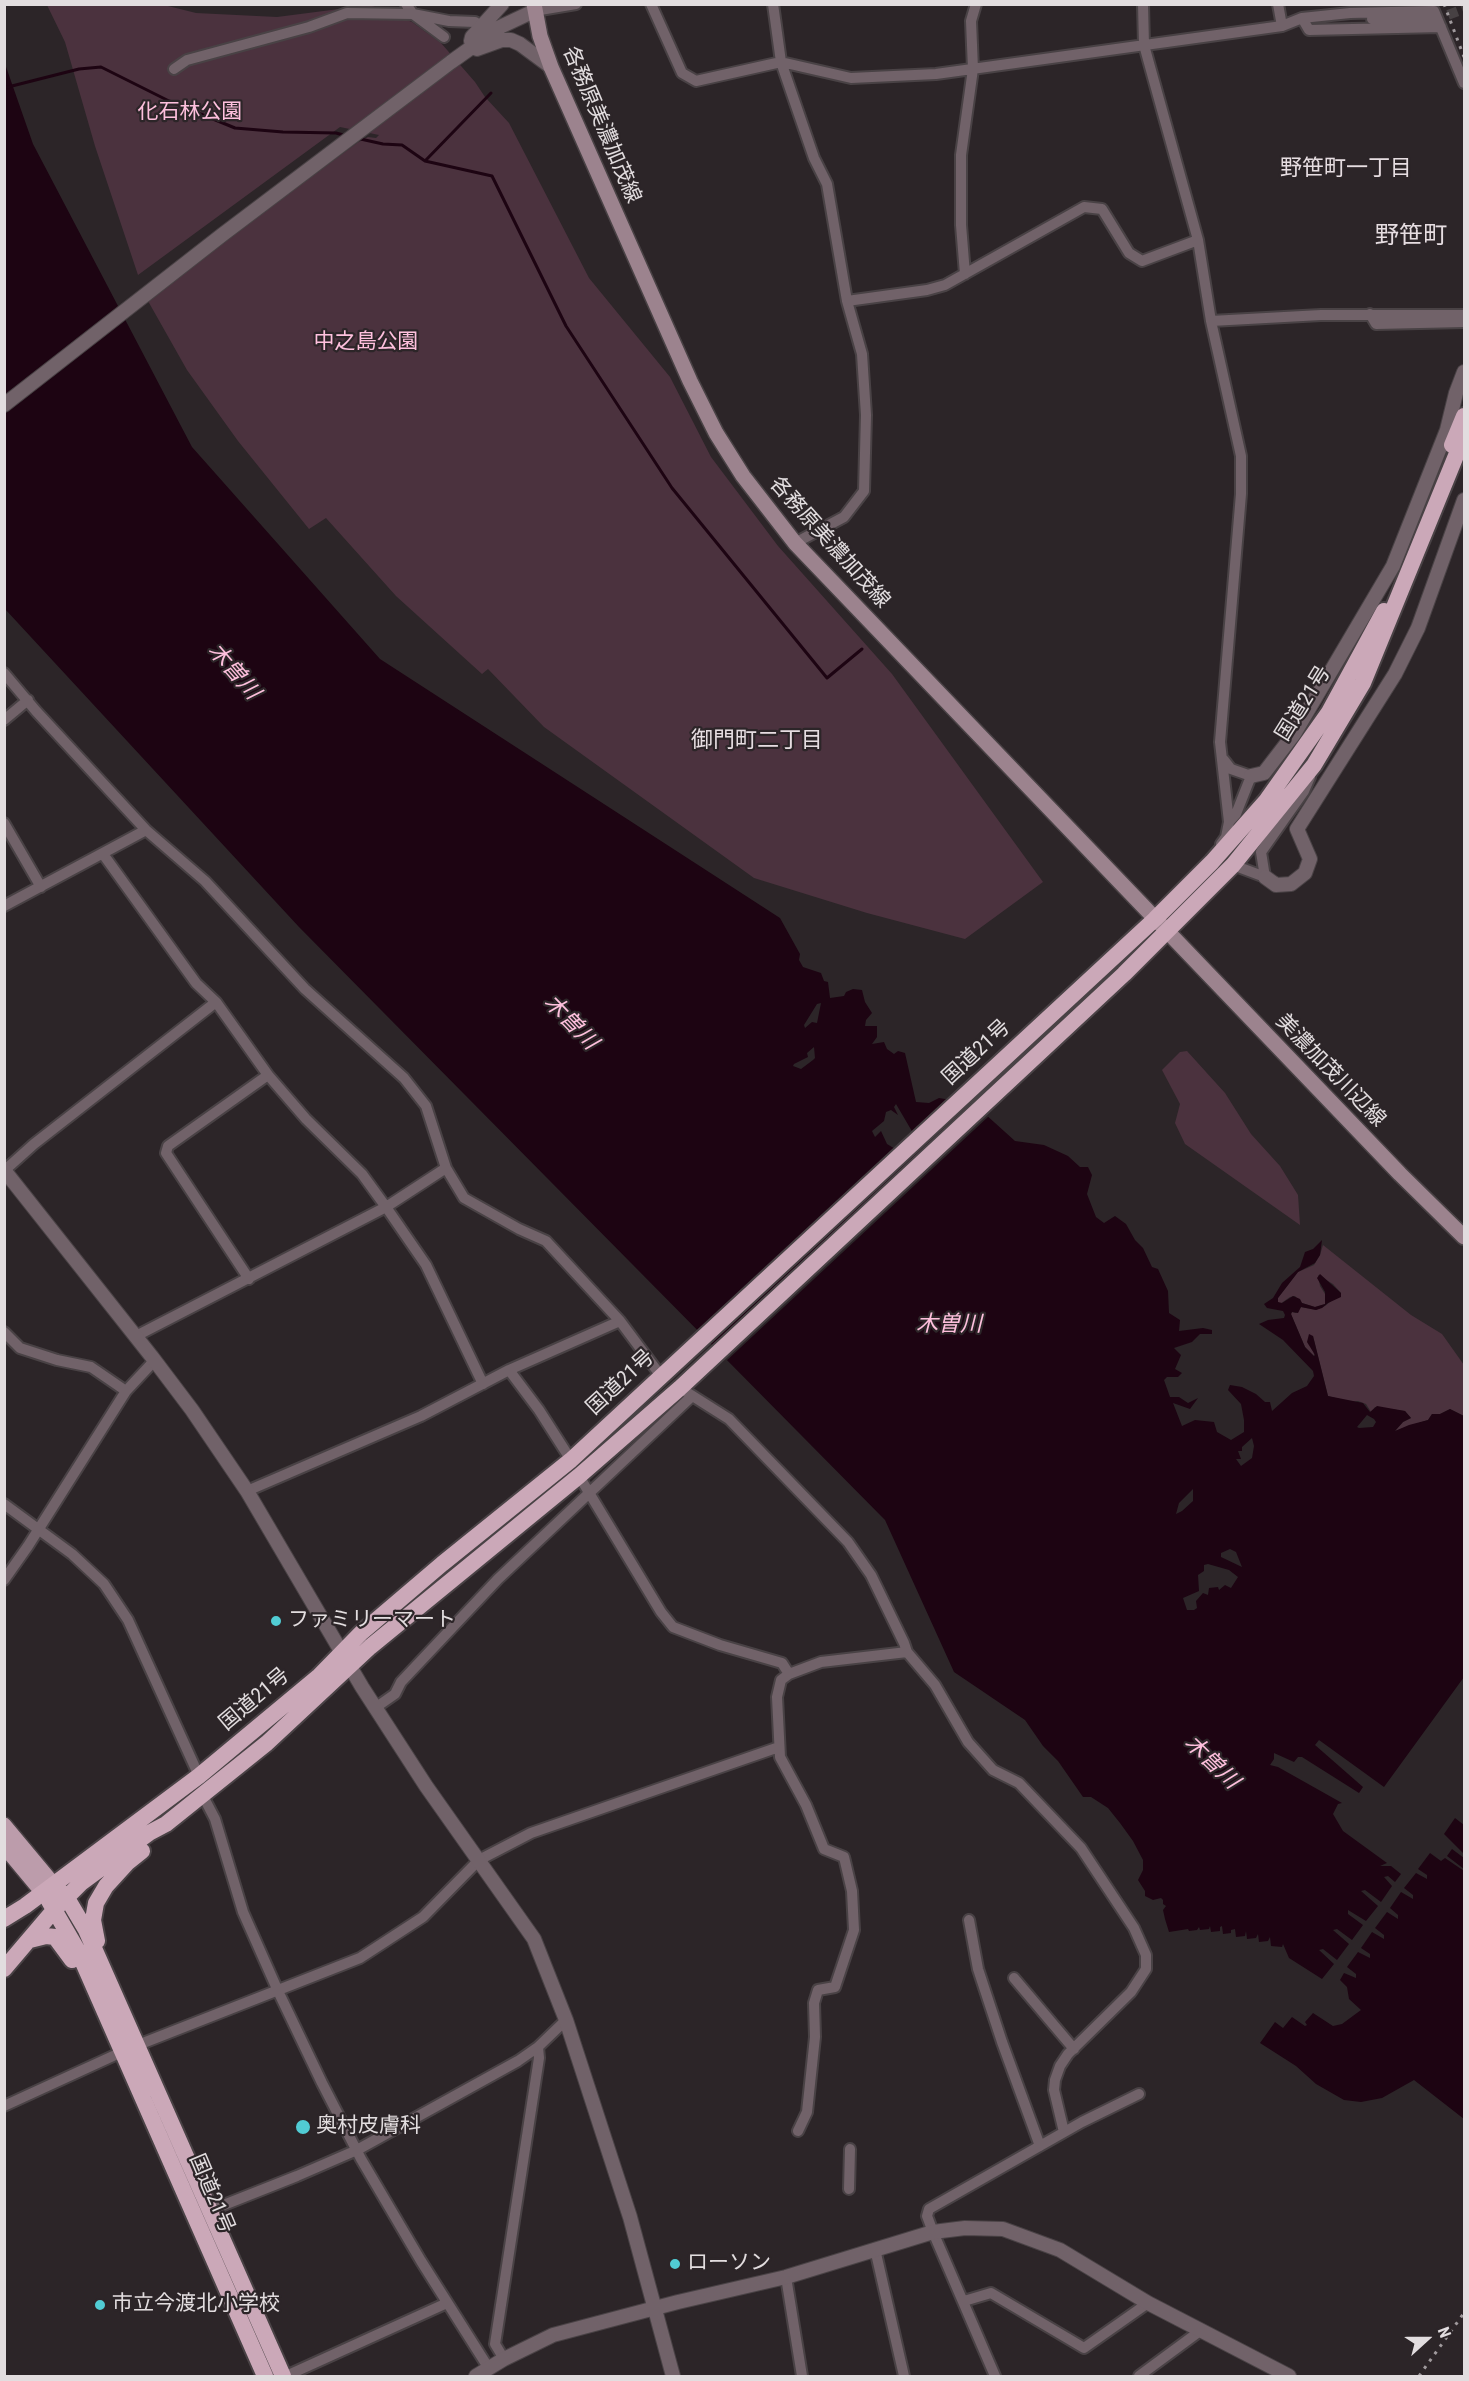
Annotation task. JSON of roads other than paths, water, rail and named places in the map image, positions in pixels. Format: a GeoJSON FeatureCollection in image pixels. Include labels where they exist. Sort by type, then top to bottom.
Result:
{"type":"FeatureCollection","features":[{"type":"Feature","properties":{"kind":"highway","name":"国道21号"},"geometry":{"type":"LineString","coordinates":[[61,1903],[81,1883],[149,1833],[166,1824],[267,1743],[442,1564],[571,1460],[1155,919],[1212,862],[1266,801],[1329,712],[1385,609],[1464,416]]}},
{"type":"Feature","properties":{"kind":"highway","name":"国道21号"},"geometry":{"type":"LineString","coordinates":[[265,2376],[131,2048],[119,2004],[86,1930],[49,1889],[200,1776],[318,1677],[370,1647],[687,1387],[1125,974],[1233,865],[1314,765],[1363,683],[1454,433]]}},
{"type":"Feature","properties":{"kind":"highway"},"geometry":{"type":"LineString","coordinates":[[119,2004],[119,1995],[96,1937],[93,1920],[96,1903],[106,1886],[127,1863],[156,1841],[166,1824]]}},
{"type":"Feature","properties":{"kind":"highway"},"geometry":{"type":"LineString","coordinates":[[4,1919],[49,1889]]}},
{"type":"Feature","properties":{"kind":"highway","name":"国道21号"},"geometry":{"type":"LineString","coordinates":[[61,1903],[78,1951],[110,2021],[131,2048],[211,2210],[284,2376]]}},
{"type":"Feature","properties":{"kind":"highway"},"geometry":{"type":"LineString","coordinates":[[4,1969],[61,1903]]}},
{"type":"Feature","properties":{"kind":"highway"},"geometry":{"type":"LineString","coordinates":[[30,1940],[46,1936],[55,1937],[71,1958],[91,2001],[110,2021]]}},
{"type":"Feature","properties":{"kind":"main road","name":"各務原美濃加茂線"},"geometry":{"type":"LineString","coordinates":[[534,8],[551,67],[690,381],[716,433],[743,476],[795,543],[1167,932]]}},
{"type":"Feature","properties":{"kind":"main road","name":"美濃加茂川辺線"},"geometry":{"type":"LineString","coordinates":[[1167,932],[1392,1166],[1464,1237]]}},
{"type":"Feature","properties":{"kind":"main road"},"geometry":{"type":"LineString","coordinates":[[4,1825],[49,1889]]}},
{"type":"Feature","properties":{"kind":"main road"},"geometry":{"type":"LineString","coordinates":[[4,1846],[49,1889]]}},
{"type":"Feature","properties":{"kind":"street"},"geometry":{"type":"LineString","coordinates":[[469,49],[472,37],[502,4]]}},
{"type":"Feature","properties":{"kind":"street"},"geometry":{"type":"LineString","coordinates":[[4,405],[222,235],[500,27],[534,8],[576,4]]}},
{"type":"Feature","properties":{"kind":"street"},"geometry":{"type":"LineString","coordinates":[[651,4],[682,73],[696,81],[781,62],[851,78],[936,74],[1282,26],[1302,18],[1350,13],[1434,10],[1437,24],[1464,83]]}},
{"type":"Feature","properties":{"kind":"street"},"geometry":{"type":"LineString","coordinates":[[773,4],[781,62],[814,158],[827,184],[847,301],[862,354],[866,415],[864,492],[844,517],[795,543]]}},
{"type":"Feature","properties":{"kind":"street"},"geometry":{"type":"LineString","coordinates":[[965,274],[961,225],[961,155],[973,69],[971,21],[976,4]]}},
{"type":"Feature","properties":{"kind":"street"},"geometry":{"type":"LineString","coordinates":[[1143,4],[1144,45],[1198,240],[1211,321],[1241,456],[1241,494],[1220,742],[1224,760],[1229,822],[1226,837],[1216,851],[1212,862]]}},
{"type":"Feature","properties":{"kind":"street"},"geometry":{"type":"LineString","coordinates":[[1278,4],[1282,26]]}},
{"type":"Feature","properties":{"kind":"street"},"geometry":{"type":"LineString","coordinates":[[174,69],[187,60],[309,27],[347,13],[409,9],[448,21],[475,22],[483,27]]}},
{"type":"Feature","properties":{"kind":"street"},"geometry":{"type":"LineString","coordinates":[[409,9],[444,37]]}},
{"type":"Feature","properties":{"kind":"street"},"geometry":{"type":"LineString","coordinates":[[1302,18],[1309,30],[1437,24]]}},
{"type":"Feature","properties":{"kind":"street"},"geometry":{"type":"LineString","coordinates":[[469,49],[479,49],[502,40],[511,40],[551,67]]}},
{"type":"Feature","properties":{"kind":"street"},"geometry":{"type":"LineString","coordinates":[[847,301],[927,291],[965,274],[1084,207],[1102,209],[1129,253],[1142,261],[1198,240]]}},
{"type":"Feature","properties":{"kind":"street"},"geometry":{"type":"LineString","coordinates":[[1211,321],[1370,314],[1464,315]]}},
{"type":"Feature","properties":{"kind":"street"},"geometry":{"type":"LineString","coordinates":[[1370,314],[1376,324],[1464,322]]}},
{"type":"Feature","properties":{"kind":"street"},"geometry":{"type":"LineString","coordinates":[[1224,760],[1231,770],[1251,776],[1264,772],[1294,734],[1393,566],[1454,433],[1456,393],[1464,372]]}},
{"type":"Feature","properties":{"kind":"street"},"geometry":{"type":"LineString","coordinates":[[1233,865],[1264,877],[1276,885],[1291,884],[1305,873],[1310,859],[1298,829],[1395,674],[1418,628],[1464,500]]}},
{"type":"Feature","properties":{"kind":"street"},"geometry":{"type":"LineString","coordinates":[[4,673],[146,830],[205,881],[305,988],[404,1078],[426,1106],[446,1168],[464,1198],[519,1229],[546,1241],[620,1321],[661,1376]]}},
{"type":"Feature","properties":{"kind":"street"},"geometry":{"type":"LineString","coordinates":[[4,720],[28,700]]}},
{"type":"Feature","properties":{"kind":"street"},"geometry":{"type":"LineString","coordinates":[[1264,877],[1261,852],[1304,791],[1314,765]]}},
{"type":"Feature","properties":{"kind":"street"},"geometry":{"type":"LineString","coordinates":[[1229,822],[1236,814],[1251,776]]}},
{"type":"Feature","properties":{"kind":"street"},"geometry":{"type":"LineString","coordinates":[[4,823],[41,887]]}},
{"type":"Feature","properties":{"kind":"street"},"geometry":{"type":"LineString","coordinates":[[4,906],[146,830]]}},
{"type":"Feature","properties":{"kind":"street"},"geometry":{"type":"LineString","coordinates":[[103,854],[196,983],[216,1002],[268,1075],[306,1119],[362,1174],[386,1207],[426,1265],[483,1384]]}},
{"type":"Feature","properties":{"kind":"street"},"geometry":{"type":"LineString","coordinates":[[216,1002],[34,1144],[5,1170],[155,1360],[247,1491],[375,1708],[426,1786],[534,1939],[566,2020],[630,2217],[673,2376]]}},
{"type":"Feature","properties":{"kind":"street"},"geometry":{"type":"LineString","coordinates":[[249,1279],[166,1153],[168,1146],[268,1075]]}},
{"type":"Feature","properties":{"kind":"street"},"geometry":{"type":"LineString","coordinates":[[136,1336],[386,1207],[446,1168]]}},
{"type":"Feature","properties":{"kind":"street"},"geometry":{"type":"LineString","coordinates":[[247,1491],[421,1416],[509,1370],[620,1321]]}},
{"type":"Feature","properties":{"kind":"street"},"geometry":{"type":"LineString","coordinates":[[4,1332],[20,1348],[57,1360],[91,1367],[126,1391]]}},
{"type":"Feature","properties":{"kind":"street"},"geometry":{"type":"LineString","coordinates":[[4,1580],[126,1391],[155,1360]]}},
{"type":"Feature","properties":{"kind":"street"},"geometry":{"type":"LineString","coordinates":[[509,1370],[539,1410],[571,1460]]}},
{"type":"Feature","properties":{"kind":"street"},"geometry":{"type":"LineString","coordinates":[[375,1708],[391,1699],[401,1682],[498,1579],[589,1492],[687,1387],[729,1419],[849,1542],[871,1575],[907,1652],[935,1685],[968,1742],[993,1770],[1018,1783],[1081,1848],[1134,1928],[1146,1955],[1146,1969],[1131,1992],[1060,2066],[1055,2080],[1054,2090],[1064,2132]]}},
{"type":"Feature","properties":{"kind":"street"},"geometry":{"type":"LineString","coordinates":[[579,1476],[673,1627],[720,1645],[782,1663],[789,1674]]}},
{"type":"Feature","properties":{"kind":"street"},"geometry":{"type":"LineString","coordinates":[[4,1504],[72,1554],[104,1584],[128,1620],[200,1776]]}},
{"type":"Feature","properties":{"kind":"street"},"geometry":{"type":"LineString","coordinates":[[798,2131],[807,2112],[811,2084],[815,2037],[814,2003],[818,1990],[835,1987],[854,1930],[852,1891],[844,1857],[824,1849],[806,1805],[780,1757],[777,1697],[781,1680],[789,1674],[821,1662],[907,1652]]}},
{"type":"Feature","properties":{"kind":"street"},"geometry":{"type":"LineString","coordinates":[[4,2106],[131,2048],[360,1958],[423,1917],[479,1860],[531,1833],[779,1747]]}},
{"type":"Feature","properties":{"kind":"street"},"geometry":{"type":"LineString","coordinates":[[203,1796],[215,1819],[243,1912],[278,1991],[357,2150],[447,2303],[488,2367]]}},
{"type":"Feature","properties":{"kind":"street"},"geometry":{"type":"LineString","coordinates":[[969,1920],[978,1969],[1040,2146]]}},
{"type":"Feature","properties":{"kind":"street"},"geometry":{"type":"LineString","coordinates":[[1014,1978],[1074,2049]]}},
{"type":"Feature","properties":{"kind":"street"},"geometry":{"type":"LineString","coordinates":[[211,2210],[357,2150],[519,2061],[538,2047],[566,2020]]}},
{"type":"Feature","properties":{"kind":"street"},"geometry":{"type":"LineString","coordinates":[[504,2359],[495,2344],[539,2058],[538,2047]]}},
{"type":"Feature","properties":{"kind":"street"},"geometry":{"type":"LineString","coordinates":[[995,2376],[933,2232],[927,2216],[929,2209],[1064,2132],[1139,2094]]}},
{"type":"Feature","properties":{"kind":"street"},"geometry":{"type":"LineString","coordinates":[[849,2189],[850,2149]]}},
{"type":"Feature","properties":{"kind":"street"},"geometry":{"type":"LineString","coordinates":[[476,2376],[488,2367],[553,2335],[786,2277],[933,2232],[965,2228],[993,2228],[1023,2235],[1060,2250],[1148,2303],[1289,2376]]}},
{"type":"Feature","properties":{"kind":"street"},"geometry":{"type":"LineString","coordinates":[[875,2249],[904,2376]]}},
{"type":"Feature","properties":{"kind":"street"},"geometry":{"type":"LineString","coordinates":[[786,2277],[802,2376]]}},
{"type":"Feature","properties":{"kind":"street"},"geometry":{"type":"LineString","coordinates":[[964,2301],[991,2293],[1084,2348],[1148,2303]]}},
{"type":"Feature","properties":{"kind":"street"},"geometry":{"type":"LineString","coordinates":[[284,2376],[447,2303]]}},
{"type":"Feature","properties":{"kind":"street"},"geometry":{"type":"LineString","coordinates":[[1139,2376],[1200,2331]]}},
{"type":"Feature","properties":{"kind":"water","name":"木曽川"},"geometry":{"type":"Polygon","coordinates":[[[4,61],[33,144],[192,447],[380,659],[780,918],[800,954],[799,960],[803,967],[821,973],[824,981],[828,982],[830,998],[844,996],[846,992],[853,989],[862,990],[865,1002],[872,1013],[866,1020],[865,1026],[877,1026],[877,1037],[872,1044],[884,1042],[887,1049],[894,1054],[898,1051],[905,1053],[916,1102],[929,1103],[939,1098],[974,1104],[1015,1141],[1044,1145],[1068,1156],[1080,1167],[1088,1167],[1092,1175],[1087,1194],[1096,1217],[1104,1223],[1115,1216],[1126,1224],[1135,1240],[1143,1248],[1152,1267],[1158,1269],[1168,1291],[1169,1313],[1180,1320],[1179,1331],[1203,1328],[1212,1330],[1212,1334],[1200,1334],[1192,1342],[1174,1348],[1181,1355],[1175,1369],[1182,1373],[1178,1377],[1167,1377],[1164,1380],[1170,1397],[1179,1397],[1188,1403],[1198,1398],[1190,1409],[1173,1403],[1182,1426],[1195,1420],[1214,1422],[1217,1432],[1231,1440],[1244,1432],[1244,1420],[1241,1404],[1228,1390],[1230,1385],[1242,1387],[1265,1402],[1270,1402],[1272,1411],[1292,1393],[1307,1386],[1314,1376],[1313,1371],[1283,1340],[1259,1324],[1284,1318],[1283,1311],[1267,1308],[1264,1304],[1273,1298],[1282,1283],[1300,1267],[1305,1252],[1313,1249],[1322,1240],[1320,1255],[1315,1263],[1298,1272],[1278,1298],[1278,1302],[1282,1303],[1293,1296],[1300,1299],[1302,1303],[1315,1307],[1325,1304],[1325,1292],[1317,1278],[1320,1274],[1341,1293],[1341,1297],[1322,1308],[1316,1310],[1301,1307],[1298,1313],[1292,1312],[1291,1314],[1305,1347],[1314,1356],[1307,1342],[1309,1334],[1313,1336],[1328,1396],[1363,1403],[1370,1412],[1377,1406],[1405,1411],[1411,1418],[1403,1422],[1395,1431],[1428,1420],[1432,1414],[1440,1414],[1450,1409],[1464,1416],[1464,1677],[1384,1787],[1319,1740],[1315,1745],[1363,1787],[1359,1793],[1302,1757],[1298,1757],[1294,1762],[1274,1753],[1274,1759],[1270,1765],[1278,1767],[1342,1803],[1338,1804],[1333,1814],[1343,1831],[1387,1863],[1380,1866],[1391,1866],[1401,1874],[1395,1882],[1388,1876],[1384,1877],[1392,1886],[1381,1902],[1365,1890],[1361,1891],[1378,1906],[1366,1921],[1348,1910],[1348,1914],[1363,1925],[1352,1940],[1337,1929],[1333,1930],[1349,1944],[1337,1960],[1323,1949],[1319,1950],[1334,1964],[1322,1979],[1289,1958],[1283,1944],[1282,1947],[1271,1946],[1270,1937],[1268,1941],[1259,1942],[1258,1934],[1256,1938],[1247,1939],[1246,1931],[1245,1936],[1236,1937],[1235,1929],[1231,1930],[1231,1933],[1223,1934],[1222,1926],[1220,1931],[1211,1932],[1210,1926],[1209,1929],[1200,1930],[1199,1927],[1197,1930],[1169,1932],[1163,1910],[1166,1906],[1161,1898],[1153,1900],[1145,1896],[1145,1891],[1138,1880],[1143,1870],[1143,1860],[1133,1841],[1108,1808],[1091,1797],[1083,1797],[1025,1720],[954,1672],[885,1520],[299,927],[5,609],[4,61]],[[821,1003],[817,1004],[804,1025],[805,1028],[812,1022],[817,1023],[821,1003]],[[814,1047],[807,1053],[808,1057],[793,1066],[801,1069],[813,1060],[815,1058],[814,1047]],[[896,1104],[894,1107],[898,1115],[891,1110],[886,1112],[884,1121],[872,1131],[875,1137],[881,1131],[887,1144],[897,1150],[913,1133],[896,1104]],[[1367,1415],[1357,1427],[1373,1427],[1376,1422],[1367,1415]],[[1252,1438],[1242,1447],[1242,1451],[1238,1451],[1241,1459],[1236,1459],[1241,1466],[1252,1458],[1254,1446],[1252,1438]],[[1193,1489],[1179,1503],[1176,1514],[1193,1501],[1193,1489]],[[1230,1549],[1221,1553],[1221,1557],[1242,1567],[1236,1552],[1230,1549]],[[1208,1564],[1204,1565],[1204,1571],[1198,1575],[1199,1591],[1183,1598],[1187,1610],[1197,1608],[1196,1601],[1203,1593],[1208,1595],[1209,1588],[1218,1587],[1219,1590],[1225,1585],[1231,1588],[1238,1577],[1229,1570],[1208,1564]]]}},
{"type":"Feature","properties":{"kind":"water"},"geometry":{"type":"Polygon","coordinates":[[[1455,1818],[1464,1825],[1464,1854],[1444,1834],[1455,1818]]]}},
{"type":"Feature","properties":{"kind":"water"},"geometry":{"type":"Polygon","coordinates":[[[1452,1849],[1464,1858],[1464,1869],[1447,1856],[1452,1849]]]}},
{"type":"Feature","properties":{"kind":"water"},"geometry":{"type":"Polygon","coordinates":[[[1430,1853],[1441,1861],[1445,1858],[1464,1871],[1464,2119],[1414,2080],[1382,2098],[1361,2102],[1344,2100],[1316,2084],[1296,2066],[1260,2043],[1275,2022],[1283,2028],[1292,2017],[1305,2026],[1307,2025],[1305,2022],[1313,2013],[1333,2026],[1342,2024],[1361,2010],[1349,1999],[1347,1987],[1340,1980],[1344,1973],[1356,1978],[1356,1974],[1347,1967],[1358,1952],[1370,1958],[1370,1954],[1361,1948],[1372,1932],[1384,1939],[1384,1935],[1375,1928],[1387,1912],[1398,1919],[1398,1915],[1390,1908],[1401,1892],[1413,1899],[1413,1895],[1404,1888],[1416,1873],[1427,1879],[1427,1875],[1418,1869],[1430,1853]]]}},
{"type":"Feature","properties":{"kind":"waterway"},"geometry":{"type":"LineString","coordinates":[[4,88],[79,69],[101,67],[169,101],[235,128],[336,133],[347,136]]}},
{"type":"Feature","properties":{"kind":"waterway"},"geometry":{"type":"LineString","coordinates":[[356,138],[383,144],[402,145],[425,161],[491,93]]}},
{"type":"Feature","properties":{"kind":"waterway"},"geometry":{"type":"LineString","coordinates":[[425,161],[492,176],[566,326],[672,488],[827,678],[862,649]]}},
{"type":"Feature","properties":{"kind":"tunnel"},"geometry":{"type":"LineString","coordinates":[[1434,20],[1464,9]]}},
{"type":"Feature","properties":{"kind":"railway"},"geometry":{"type":"LineString","coordinates":[[1444,4],[1464,57]]}},
{"type":"Feature","properties":{"kind":"railway"},"geometry":{"type":"LineString","coordinates":[[1419,2376],[1464,2313]]}},
{"type":"Feature","properties":{"kind":"place","name":"ファミリーマート"},"geometry":{"type":"Point","coordinates":[276,1621]}},
{"type":"Feature","properties":{"kind":"place","name":"奥村皮膚科"},"geometry":{"type":"Point","coordinates":[303,2127]}},
{"type":"Feature","properties":{"kind":"place","name":"ローソン"},"geometry":{"type":"Point","coordinates":[675,2264]}},
{"type":"Feature","properties":{"kind":"place","name":"市立今渡北小学校"},"geometry":{"type":"Point","coordinates":[100,2305]}},
{"type":"Feature","properties":{"kind":"district","name":"野笹町一丁目"},"geometry":{"type":"Point","coordinates":[1346,169]}},
{"type":"Feature","properties":{"kind":"district","name":"野笹町"},"geometry":{"type":"Point","coordinates":[1411,237]}},
{"type":"Feature","properties":{"kind":"district","name":"御門町二丁目"},"geometry":{"type":"Point","coordinates":[757,741]}},
{"type":"Feature","properties":{"kind":"park label","name":"化石林公園"},"geometry":{"type":"Point","coordinates":[190,113]}},
{"type":"Feature","properties":{"kind":"park label","name":"中之島公園"},"geometry":{"type":"Point","coordinates":[366,343]}}]}
